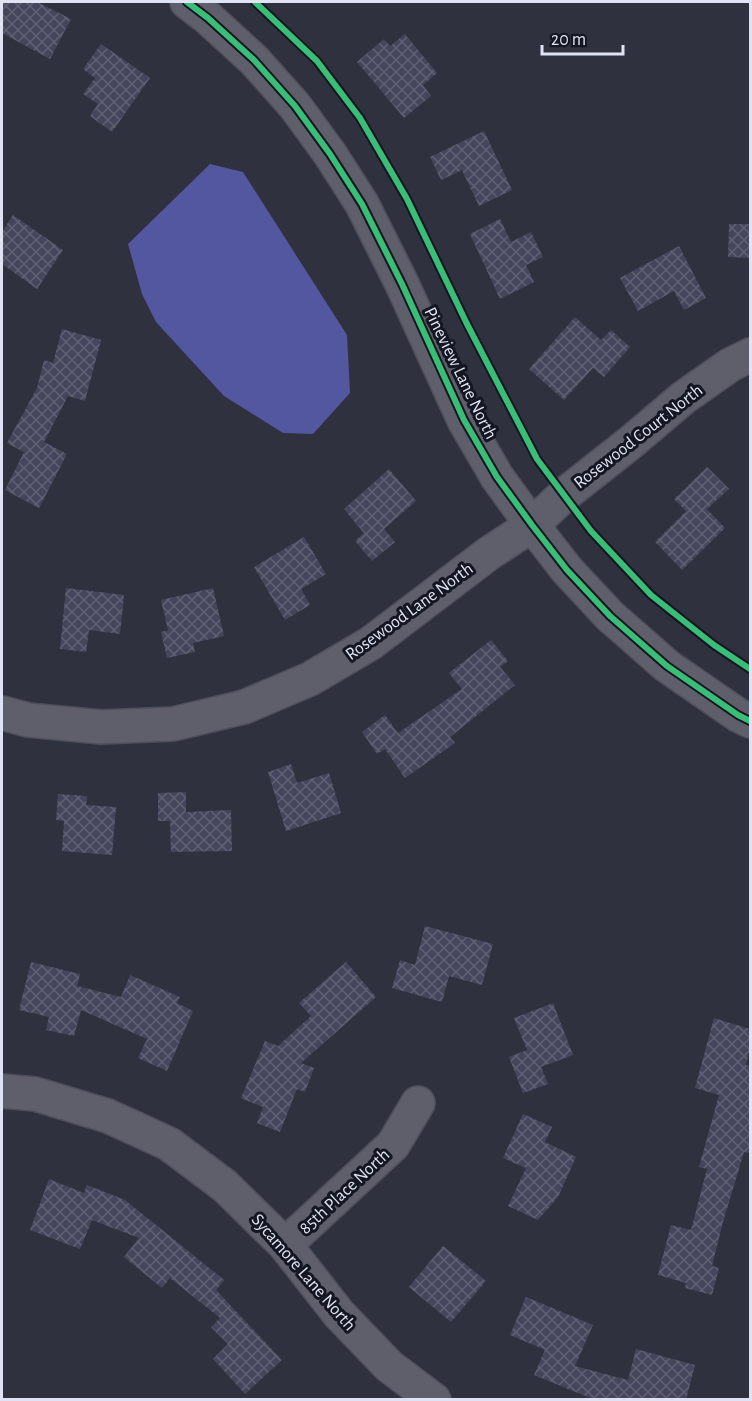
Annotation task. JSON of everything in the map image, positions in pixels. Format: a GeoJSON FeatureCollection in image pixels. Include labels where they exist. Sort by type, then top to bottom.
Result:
{"type":"FeatureCollection","features":[{"type":"Feature","properties":{"kind":"street","name":"Pineview Lane North"},"geometry":{"type":"LineString","coordinates":[[187,2],[254,60],[296,106],[330,154],[367,214],[402,284],[464,420],[497,477],[567,570],[610,616],[667,666],[750,721]]}},
{"type":"Feature","properties":{"kind":"street","name":"Rosewood Court North"},"geometry":{"type":"LineString","coordinates":[[532,525],[564,495],[683,398],[730,365],[750,355]]}},
{"type":"Feature","properties":{"kind":"street","name":"Rosewood Lane North"},"geometry":{"type":"LineString","coordinates":[[2,713],[28,720],[101,727],[173,724],[244,707],[310,679],[371,643],[488,554],[532,525]]}},
{"type":"Feature","properties":{"kind":"street","name":"Sycamore Lane North"},"geometry":{"type":"LineString","coordinates":[[2,1091],[34,1094],[108,1116],[169,1144],[225,1186],[285,1245],[339,1314],[389,1366],[434,1400]]}},
{"type":"Feature","properties":{"kind":"street","name":"85th Place North"},"geometry":{"type":"LineString","coordinates":[[285,1245],[393,1145],[418,1103]]}},
{"type":"Feature","properties":{"kind":"water"},"geometry":{"type":"Polygon","coordinates":[[[210,164],[243,172],[347,335],[350,393],[313,434],[283,433],[224,396],[156,322],[142,294],[128,244],[210,164]]]}},
{"type":"Feature","properties":{"kind":"building"},"geometry":{"type":"Polygon","coordinates":[[[2,2],[37,2],[71,19],[50,59],[2,33],[2,2]]]}},
{"type":"Feature","properties":{"kind":"building"},"geometry":{"type":"Polygon","coordinates":[[[405,34],[437,73],[423,85],[431,96],[404,118],[357,62],[384,39],[390,46],[405,34]]]}},
{"type":"Feature","properties":{"kind":"building"},"geometry":{"type":"Polygon","coordinates":[[[101,44],[150,78],[112,132],[90,116],[98,104],[83,94],[95,78],[83,69],[101,44]]]}},
{"type":"Feature","properties":{"kind":"building"},"geometry":{"type":"Polygon","coordinates":[[[484,131],[512,190],[479,206],[462,170],[441,180],[430,157],[484,131]]]}},
{"type":"Feature","properties":{"kind":"building"},"geometry":{"type":"Polygon","coordinates":[[[13,215],[63,250],[37,289],[2,264],[2,232],[13,215]]]}},
{"type":"Feature","properties":{"kind":"building"},"geometry":{"type":"Polygon","coordinates":[[[500,219],[511,242],[531,232],[543,257],[526,265],[534,282],[500,299],[470,234],[500,219]]]}},
{"type":"Feature","properties":{"kind":"building"},"geometry":{"type":"Polygon","coordinates":[[[729,224],[750,224],[750,258],[728,257],[729,224]]]}},
{"type":"Feature","properties":{"kind":"building"},"geometry":{"type":"Polygon","coordinates":[[[679,246],[706,298],[684,310],[674,291],[638,311],[620,278],[679,246]]]}},
{"type":"Feature","properties":{"kind":"building"},"geometry":{"type":"Polygon","coordinates":[[[575,317],[601,340],[611,330],[630,347],[604,377],[593,368],[564,400],[529,369],[575,317]]]}},
{"type":"Feature","properties":{"kind":"building"},"geometry":{"type":"Polygon","coordinates":[[[62,329],[101,340],[85,401],[68,396],[44,442],[67,454],[39,508],[5,490],[24,452],[7,443],[37,388],[44,360],[53,363],[62,329]]]}},
{"type":"Feature","properties":{"kind":"building"},"geometry":{"type":"Polygon","coordinates":[[[707,467],[729,489],[707,509],[725,528],[682,570],[655,542],[686,511],[674,499],[707,467]]]}},
{"type":"Feature","properties":{"kind":"building"},"geometry":{"type":"Polygon","coordinates":[[[389,469],[416,501],[384,529],[395,542],[372,561],[355,541],[364,533],[344,509],[389,469]]]}},
{"type":"Feature","properties":{"kind":"building"},"geometry":{"type":"Polygon","coordinates":[[[304,537],[326,574],[301,589],[310,605],[285,620],[254,567],[304,537]]]}},
{"type":"Feature","properties":{"kind":"building"},"geometry":{"type":"Polygon","coordinates":[[[66,588],[124,595],[120,634],[89,630],[86,652],[60,649],[66,588]]]}},
{"type":"Feature","properties":{"kind":"building"},"geometry":{"type":"Polygon","coordinates":[[[213,588],[224,636],[193,643],[195,652],[167,658],[161,632],[168,630],[161,600],[213,588]]]}},
{"type":"Feature","properties":{"kind":"building"},"geometry":{"type":"Polygon","coordinates":[[[491,640],[508,661],[500,667],[515,685],[450,737],[455,743],[405,778],[385,749],[377,754],[362,732],[385,715],[398,733],[462,689],[449,673],[491,640]]]}},
{"type":"Feature","properties":{"kind":"building"},"geometry":{"type":"Polygon","coordinates":[[[291,764],[297,783],[329,773],[341,813],[286,831],[268,772],[291,764]]]}},
{"type":"Feature","properties":{"kind":"building"},"geometry":{"type":"Polygon","coordinates":[[[186,792],[186,812],[231,810],[232,851],[171,852],[170,821],[158,821],[158,793],[186,792]]]}},
{"type":"Feature","properties":{"kind":"building"},"geometry":{"type":"Polygon","coordinates":[[[58,794],[87,796],[86,805],[116,807],[112,855],[62,851],[64,821],[56,820],[58,794]]]}},
{"type":"Feature","properties":{"kind":"building"},"geometry":{"type":"Polygon","coordinates":[[[425,926],[493,944],[482,985],[449,976],[442,1002],[392,988],[400,960],[415,965],[425,926]]]}},
{"type":"Feature","properties":{"kind":"building"},"geometry":{"type":"Polygon","coordinates":[[[31,962],[80,974],[77,986],[121,997],[130,975],[180,997],[177,1003],[193,1011],[167,1071],[138,1058],[147,1039],[81,1010],[74,1036],[46,1030],[49,1017],[19,1010],[31,962]]]}},
{"type":"Feature","properties":{"kind":"building"},"geometry":{"type":"Polygon","coordinates":[[[346,962],[376,997],[301,1063],[314,1068],[305,1092],[297,1089],[280,1132],[257,1123],[263,1107],[241,1098],[265,1041],[278,1046],[311,1016],[299,1003],[346,962]]]}},
{"type":"Feature","properties":{"kind":"building"},"geometry":{"type":"Polygon","coordinates":[[[553,1003],[573,1055],[541,1067],[548,1084],[523,1093],[509,1057],[527,1050],[514,1018],[553,1003]]]}},
{"type":"Feature","properties":{"kind":"building"},"geometry":{"type":"Polygon","coordinates":[[[714,1018],[750,1029],[750,1048],[746,1065],[750,1066],[750,1153],[744,1152],[723,1222],[712,1266],[719,1268],[712,1295],[685,1288],[686,1283],[658,1275],[671,1225],[691,1230],[707,1169],[699,1167],[719,1095],[695,1088],[714,1018]]]}},
{"type":"Feature","properties":{"kind":"building"},"geometry":{"type":"Polygon","coordinates":[[[523,1114],[552,1127],[545,1142],[576,1157],[558,1197],[538,1220],[508,1206],[526,1168],[503,1158],[523,1114]]]}},
{"type":"Feature","properties":{"kind":"building"},"geometry":{"type":"Polygon","coordinates":[[[49,1179],[84,1193],[87,1185],[125,1200],[224,1280],[216,1290],[282,1360],[245,1394],[213,1359],[228,1344],[211,1327],[220,1318],[170,1278],[162,1288],[124,1257],[139,1238],[92,1220],[80,1249],[30,1230],[49,1179]]]}},
{"type":"Feature","properties":{"kind":"building"},"geometry":{"type":"Polygon","coordinates":[[[443,1246],[486,1281],[451,1322],[409,1287],[443,1246]]]}},
{"type":"Feature","properties":{"kind":"building"},"geometry":{"type":"Polygon","coordinates":[[[526,1297],[593,1325],[575,1366],[628,1380],[636,1349],[695,1365],[686,1400],[595,1400],[534,1375],[545,1350],[510,1335],[526,1297]]]}},
{"type":"Feature","properties":{"kind":"cycle path"},"geometry":{"type":"LineString","coordinates":[[187,2],[254,60],[295,106],[330,154],[362,204],[402,284],[464,420],[497,477],[567,570],[610,616],[667,666],[750,721]]}},
{"type":"Feature","properties":{"kind":"cycle path"},"geometry":{"type":"LineString","coordinates":[[255,2],[317,61],[360,118],[407,199],[467,324],[537,459],[591,531],[651,595],[714,645],[750,669]]}}]}
